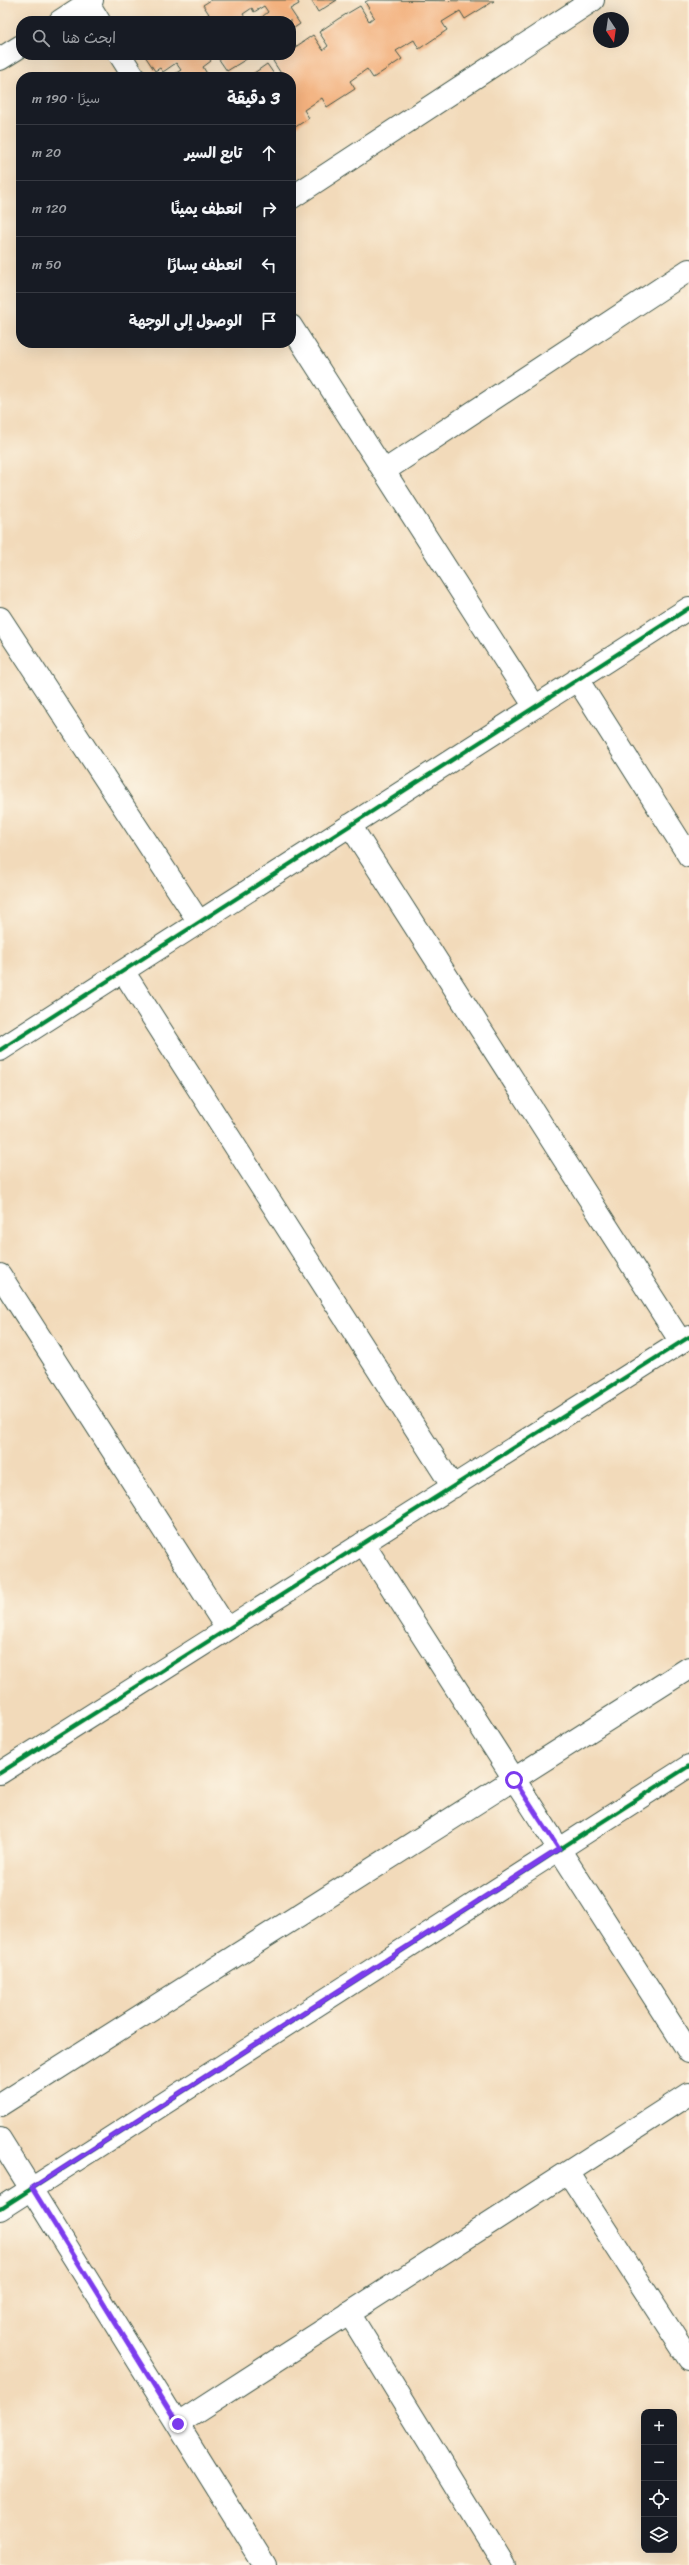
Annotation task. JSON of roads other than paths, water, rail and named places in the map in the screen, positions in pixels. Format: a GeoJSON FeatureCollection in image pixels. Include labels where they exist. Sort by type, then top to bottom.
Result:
{"type":"FeatureCollection","features":[{"type":"Feature","properties":{"kind":"street"},"geometry":{"type":"LineString","coordinates":[[296,195],[592,0]]}},
{"type":"Feature","properties":{"kind":"street"},"geometry":{"type":"LineString","coordinates":[[73,16],[93,8]]}},
{"type":"Feature","properties":{"kind":"street"},"geometry":{"type":"LineString","coordinates":[[0,60],[16,49]]}},
{"type":"Feature","properties":{"kind":"street"},"geometry":{"type":"LineString","coordinates":[[123,60],[131,72]]}},
{"type":"Feature","properties":{"kind":"street"},"geometry":{"type":"LineString","coordinates":[[384,471],[689,270]]}},
{"type":"Feature","properties":{"kind":"street"},"geometry":{"type":"LineString","coordinates":[[296,334],[535,707]]}},
{"type":"Feature","properties":{"kind":"street"},"geometry":{"type":"LineString","coordinates":[[0,1050],[689,608]]}},
{"type":"Feature","properties":{"kind":"street"},"geometry":{"type":"LineString","coordinates":[[0,618],[198,922]]}},
{"type":"Feature","properties":{"kind":"street"},"geometry":{"type":"LineString","coordinates":[[577,680],[689,856]]}},
{"type":"Feature","properties":{"kind":"street"},"geometry":{"type":"LineString","coordinates":[[0,1773],[685,1340],[350,825]]}},
{"type":"Feature","properties":{"kind":"street"},"geometry":{"type":"LineString","coordinates":[[123,971],[453,1487]]}},
{"type":"Feature","properties":{"kind":"street"},"geometry":{"type":"LineString","coordinates":[[0,1275],[228,1629]]}},
{"type":"Feature","properties":{"kind":"street"},"geometry":{"type":"LineString","coordinates":[[363,1543],[689,2052]]}},
{"type":"Feature","properties":{"kind":"street"},"geometry":{"type":"LineString","coordinates":[[0,2105],[689,1668]]}},
{"type":"Feature","properties":{"kind":"street"},"geometry":{"type":"LineString","coordinates":[[0,2209],[689,1766]]}},
{"type":"Feature","properties":{"kind":"street"},"geometry":{"type":"LineString","coordinates":[[178,2424],[689,2094]]}},
{"type":"Feature","properties":{"kind":"street"},"geometry":{"type":"LineString","coordinates":[[0,2139],[32,2188],[265,2565]]}},
{"type":"Feature","properties":{"kind":"street"},"geometry":{"type":"LineString","coordinates":[[568,2172],[689,2359]]}},
{"type":"Feature","properties":{"kind":"street"},"geometry":{"type":"LineString","coordinates":[[349,2313],[504,2565]]}}]}
